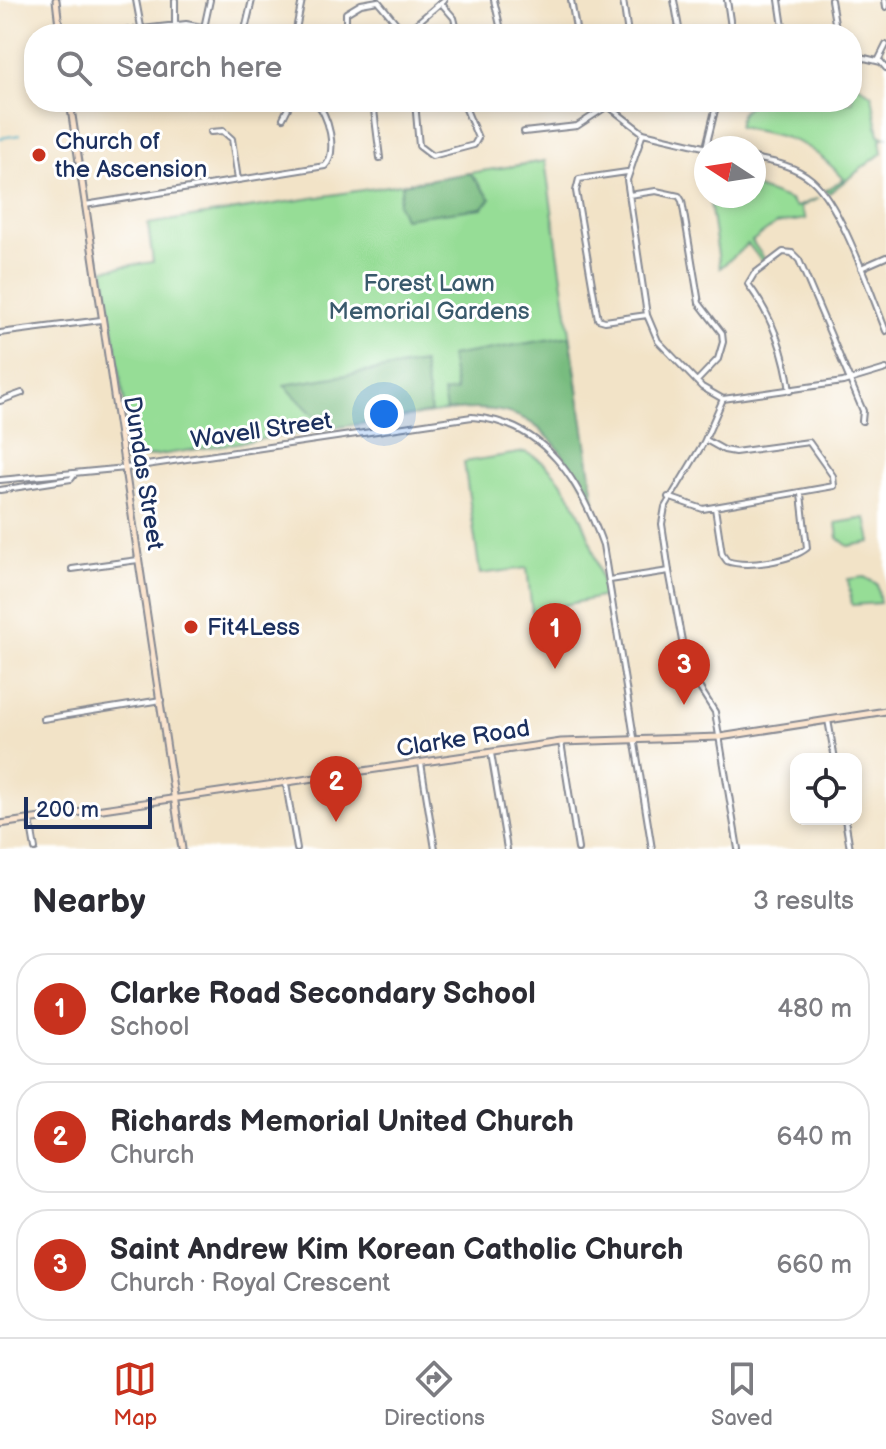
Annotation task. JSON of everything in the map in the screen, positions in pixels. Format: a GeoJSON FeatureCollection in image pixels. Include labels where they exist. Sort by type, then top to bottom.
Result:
{"type":"FeatureCollection","features":[{"type":"Feature","properties":{"kind":"main road"},"geometry":{"type":"LineString","coordinates":[[56,0],[59,24]]}},
{"type":"Feature","properties":{"kind":"main road","name":"Dundas Street"},"geometry":{"type":"LineString","coordinates":[[71,112],[182,849]]}},
{"type":"Feature","properties":{"kind":"main road","name":"Clarke Road"},"geometry":{"type":"LineString","coordinates":[[0,824],[286,784],[490,751],[561,742],[720,737],[886,711]]}},
{"type":"Feature","properties":{"kind":"street"},"geometry":{"type":"LineString","coordinates":[[136,0],[140,24]]}},
{"type":"Feature","properties":{"kind":"street"},"geometry":{"type":"LineString","coordinates":[[175,0],[175,24]]}},
{"type":"Feature","properties":{"kind":"street"},"geometry":{"type":"LineString","coordinates":[[205,24],[210,0]]}},
{"type":"Feature","properties":{"kind":"street"},"geometry":{"type":"LineString","coordinates":[[245,24],[252,0]]}},
{"type":"Feature","properties":{"kind":"street"},"geometry":{"type":"LineString","coordinates":[[297,24],[302,0]]}},
{"type":"Feature","properties":{"kind":"street"},"geometry":{"type":"LineString","coordinates":[[494,0],[500,24]]}},
{"type":"Feature","properties":{"kind":"street"},"geometry":{"type":"LineString","coordinates":[[571,0],[575,24]]}},
{"type":"Feature","properties":{"kind":"street"},"geometry":{"type":"LineString","coordinates":[[623,0],[627,24]]}},
{"type":"Feature","properties":{"kind":"street"},"geometry":{"type":"LineString","coordinates":[[674,0],[678,24]]}},
{"type":"Feature","properties":{"kind":"street"},"geometry":{"type":"LineString","coordinates":[[727,0],[731,24]]}},
{"type":"Feature","properties":{"kind":"street"},"geometry":{"type":"LineString","coordinates":[[779,0],[783,24]]}},
{"type":"Feature","properties":{"kind":"street"},"geometry":{"type":"LineString","coordinates":[[831,0],[835,24]]}},
{"type":"Feature","properties":{"kind":"street"},"geometry":{"type":"LineString","coordinates":[[885,0],[886,7]]}},
{"type":"Feature","properties":{"kind":"street"},"geometry":{"type":"LineString","coordinates":[[346,24],[346,13],[361,4],[378,1],[397,24]]}},
{"type":"Feature","properties":{"kind":"street"},"geometry":{"type":"LineString","coordinates":[[416,24],[442,1],[456,24]]}},
{"type":"Feature","properties":{"kind":"street"},"geometry":{"type":"LineString","coordinates":[[877,61],[886,45]]}},
{"type":"Feature","properties":{"kind":"street"},"geometry":{"type":"LineString","coordinates":[[862,57],[877,61],[886,68]]}},
{"type":"Feature","properties":{"kind":"street"},"geometry":{"type":"LineString","coordinates":[[283,118],[286,112]]}},
{"type":"Feature","properties":{"kind":"street"},"geometry":{"type":"LineString","coordinates":[[84,205],[325,166],[332,152],[324,112]]}},
{"type":"Feature","properties":{"kind":"street"},"geometry":{"type":"LineString","coordinates":[[374,112],[380,158]]}},
{"type":"Feature","properties":{"kind":"street"},"geometry":{"type":"LineString","coordinates":[[416,112],[419,146],[422,152],[432,156],[474,145],[478,138],[467,112]]}},
{"type":"Feature","properties":{"kind":"street"},"geometry":{"type":"LineString","coordinates":[[524,132],[577,126],[594,112]]}},
{"type":"Feature","properties":{"kind":"street"},"geometry":{"type":"LineString","coordinates":[[615,112],[643,133],[694,145]]}},
{"type":"Feature","properties":{"kind":"street"},"geometry":{"type":"LineString","coordinates":[[710,136],[715,112]]}},
{"type":"Feature","properties":{"kind":"street"},"geometry":{"type":"LineString","coordinates":[[211,132],[223,131],[232,139],[238,180]]}},
{"type":"Feature","properties":{"kind":"street"},"geometry":{"type":"LineString","coordinates":[[643,133],[627,172],[647,315],[658,341],[697,381],[723,399],[850,380],[886,369]]}},
{"type":"Feature","properties":{"kind":"street"},"geometry":{"type":"LineString","coordinates":[[766,161],[793,168],[812,180],[828,201],[861,268],[886,331]]}},
{"type":"Feature","properties":{"kind":"street"},"geometry":{"type":"LineString","coordinates":[[627,172],[579,179],[576,191],[598,319],[647,315]]}},
{"type":"Feature","properties":{"kind":"street"},"geometry":{"type":"LineString","coordinates":[[629,195],[656,191],[679,196],[682,201],[699,303],[722,333],[723,342],[718,359],[697,381]]}},
{"type":"Feature","properties":{"kind":"street"},"geometry":{"type":"LineString","coordinates":[[790,391],[783,354],[748,280],[783,252],[792,253],[799,260],[863,411],[862,421]]}},
{"type":"Feature","properties":{"kind":"street"},"geometry":{"type":"LineString","coordinates":[[861,268],[886,257]]}},
{"type":"Feature","properties":{"kind":"street"},"geometry":{"type":"LineString","coordinates":[[0,333],[101,320]]}},
{"type":"Feature","properties":{"kind":"street"},"geometry":{"type":"LineString","coordinates":[[0,401],[22,393]]}},
{"type":"Feature","properties":{"kind":"street"},"geometry":{"type":"LineString","coordinates":[[723,399],[706,440],[668,497],[662,524],[682,651],[687,668],[715,712],[738,849]]}},
{"type":"Feature","properties":{"kind":"street","name":"Wavell Street"},"geometry":{"type":"LineString","coordinates":[[74,475],[451,419],[504,421],[539,440],[565,472],[595,523],[610,580],[652,849]]}},
{"type":"Feature","properties":{"kind":"street"},"geometry":{"type":"LineString","coordinates":[[668,497],[692,507],[715,508],[831,489],[834,481],[809,442],[735,452],[706,440]]}},
{"type":"Feature","properties":{"kind":"street"},"geometry":{"type":"LineString","coordinates":[[0,480],[71,472],[74,475],[71,479],[0,490]]}},
{"type":"Feature","properties":{"kind":"street"},"geometry":{"type":"LineString","coordinates":[[715,508],[722,554],[727,561],[739,564],[795,556],[807,548],[808,539],[801,494]]}},
{"type":"Feature","properties":{"kind":"street"},"geometry":{"type":"LineString","coordinates":[[72,569],[140,559]]}},
{"type":"Feature","properties":{"kind":"street"},"geometry":{"type":"LineString","coordinates":[[610,580],[669,571]]}},
{"type":"Feature","properties":{"kind":"street"},"geometry":{"type":"LineString","coordinates":[[43,719],[161,700]]}},
{"type":"Feature","properties":{"kind":"street"},"geometry":{"type":"LineString","coordinates":[[828,720],[834,753]]}},
{"type":"Feature","properties":{"kind":"street"},"geometry":{"type":"LineString","coordinates":[[561,742],[578,849]]}},
{"type":"Feature","properties":{"kind":"street"},"geometry":{"type":"LineString","coordinates":[[490,751],[507,849]]}},
{"type":"Feature","properties":{"kind":"street"},"geometry":{"type":"LineString","coordinates":[[421,763],[435,849]]}},
{"type":"Feature","properties":{"kind":"street"},"geometry":{"type":"LineString","coordinates":[[286,784],[297,849]]}},
{"type":"Feature","properties":{"kind":"street"},"geometry":{"type":"LineString","coordinates":[[30,820],[35,849]]}},
{"type":"Feature","properties":{"kind":"street"},"geometry":{"type":"LineString","coordinates":[[846,825],[850,849]]}},
{"type":"Feature","properties":{"kind":"green space"},"geometry":{"type":"Polygon","coordinates":[[[862,88],[872,95],[879,135],[886,137],[880,139],[882,153],[829,193],[825,191],[844,179],[831,165],[808,147],[785,137],[738,127],[741,114],[862,112],[862,88]]]}},
{"type":"Feature","properties":{"kind":"green space","name":"Forest Lawn Memorial Gardens"},"geometry":{"type":"Polygon","coordinates":[[[545,161],[579,395],[439,412],[133,459],[104,269],[153,262],[148,224],[545,161]]]}},
{"type":"Feature","properties":{"kind":"green space"},"geometry":{"type":"Polygon","coordinates":[[[470,173],[491,199],[482,208],[404,218],[398,204],[403,184],[470,173]]]}},
{"type":"Feature","properties":{"kind":"green space"},"geometry":{"type":"Polygon","coordinates":[[[766,191],[790,200],[796,207],[819,198],[800,207],[806,219],[776,224],[752,241],[766,261],[763,263],[748,244],[720,268],[711,208],[766,208],[766,191]]]}},
{"type":"Feature","properties":{"kind":"green space"},"geometry":{"type":"Polygon","coordinates":[[[570,336],[595,503],[565,458],[537,427],[521,417],[501,411],[446,411],[443,393],[456,391],[450,356],[570,336]]]}},
{"type":"Feature","properties":{"kind":"green space"},"geometry":{"type":"Polygon","coordinates":[[[423,363],[431,413],[327,429],[284,385],[423,363]]]}},
{"type":"Feature","properties":{"kind":"green space"},"geometry":{"type":"Polygon","coordinates":[[[525,452],[557,476],[569,494],[588,535],[605,596],[532,612],[527,568],[480,574],[464,462],[525,452]]]}},
{"type":"Feature","properties":{"kind":"green space"},"geometry":{"type":"Polygon","coordinates":[[[866,518],[871,542],[848,546],[838,538],[836,523],[866,518]]]}},
{"type":"Feature","properties":{"kind":"green space"},"geometry":{"type":"Polygon","coordinates":[[[864,577],[877,584],[880,603],[852,605],[848,579],[864,577]]]}},
{"type":"Feature","properties":{"kind":"green space"},"geometry":{"type":"Polygon","coordinates":[[[554,610],[559,641],[538,645],[533,613],[554,610]]]}},
{"type":"Feature","properties":{"kind":"waterway"},"geometry":{"type":"LineString","coordinates":[[0,138],[20,135]]}},
{"type":"Feature","properties":{"kind":"place","name":"Church of the Ascension"},"geometry":{"type":"Point","coordinates":[39,155]}},
{"type":"Feature","properties":{"kind":"place","name":"Fit4Less"},"geometry":{"type":"Point","coordinates":[191,627]}},
{"type":"Feature","properties":{"kind":"place","name":"Clarke Road Secondary School"},"geometry":{"type":"Point","coordinates":[555,669]}},
{"type":"Feature","properties":{"kind":"place","name":"Saint Andrew Kim Korean Catholic Church"},"geometry":{"type":"Point","coordinates":[684,705]}},
{"type":"Feature","properties":{"kind":"place","name":"Richards Memorial United Church"},"geometry":{"type":"Point","coordinates":[336,822]}}]}
